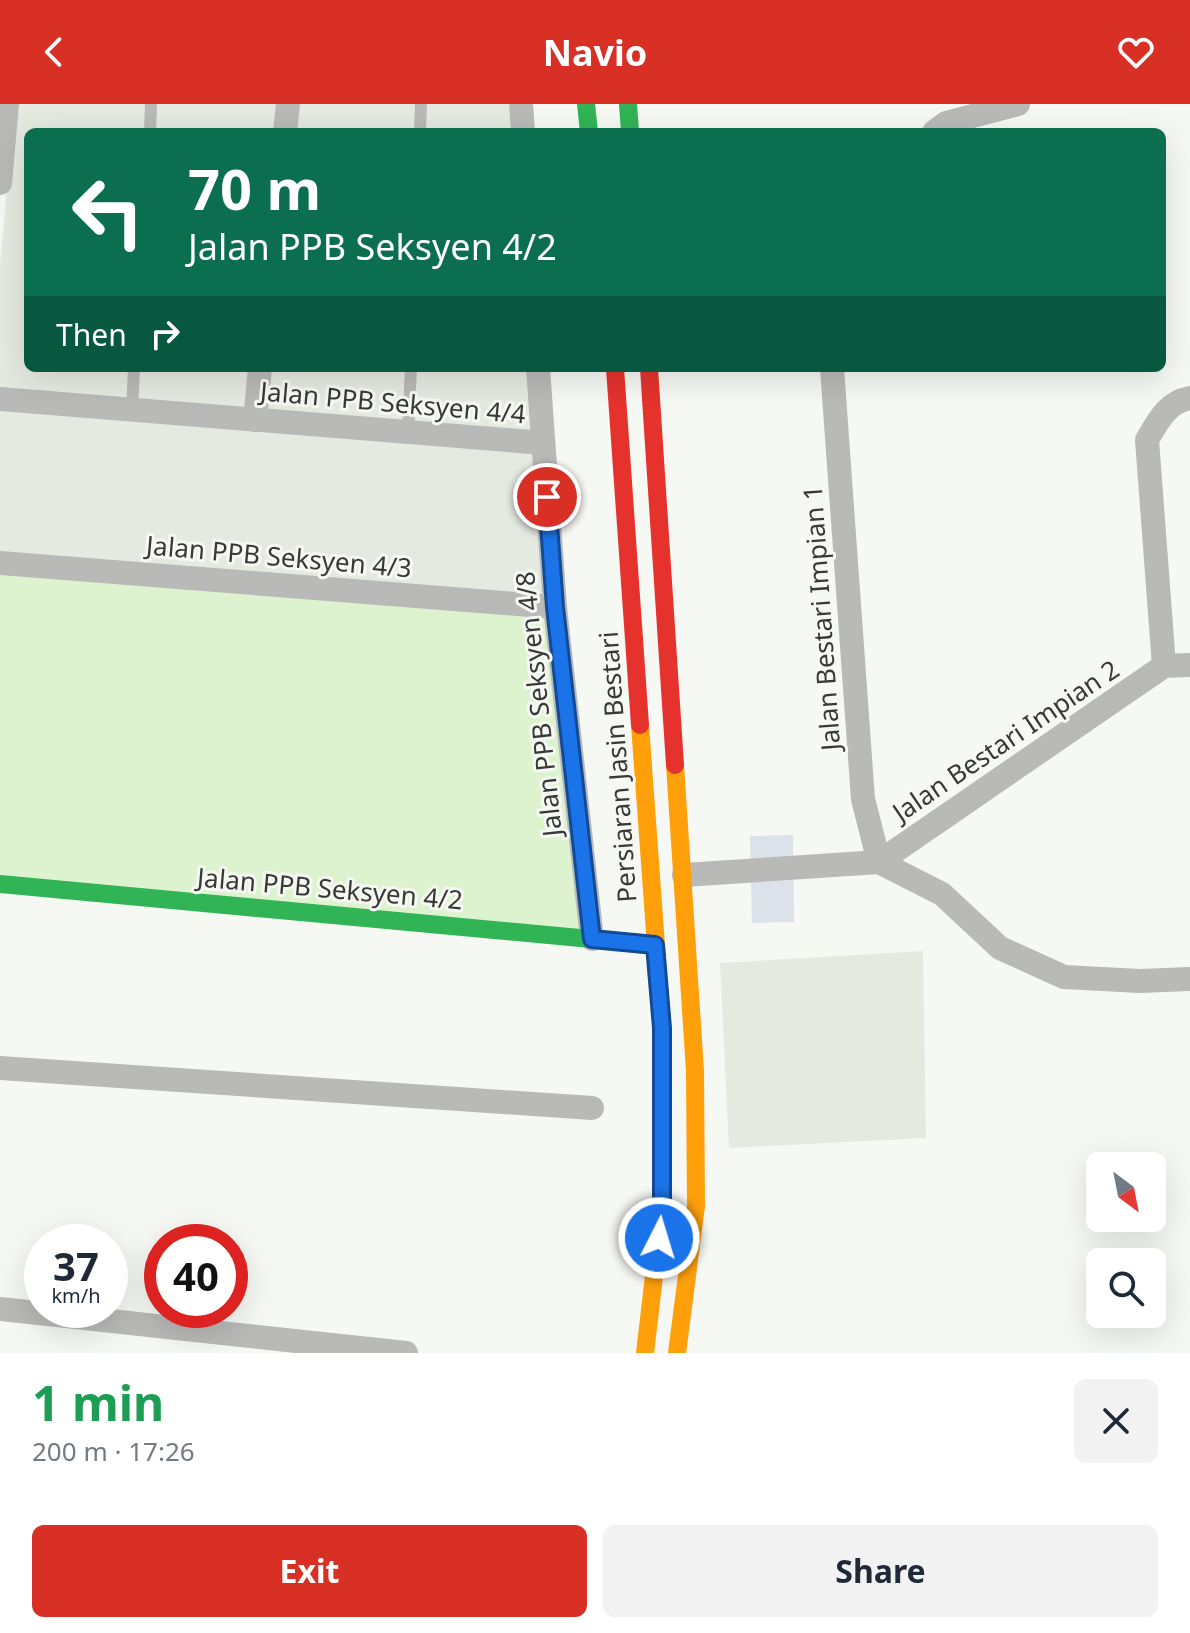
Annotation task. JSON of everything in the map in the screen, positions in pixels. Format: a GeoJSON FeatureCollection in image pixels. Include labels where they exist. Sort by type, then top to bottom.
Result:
{"type":"FeatureCollection","features":[{"type":"Feature","properties":{"kind":"street"},"geometry":{"type":"LineString","coordinates":[[0,183],[7,104]]}},
{"type":"Feature","properties":{"kind":"street"},"geometry":{"type":"LineString","coordinates":[[285,128],[288,104]]}},
{"type":"Feature","properties":{"kind":"street"},"geometry":{"type":"LineString","coordinates":[[521,104],[523,128]]}},
{"type":"Feature","properties":{"kind":"street"},"geometry":{"type":"LineString","coordinates":[[586,104],[589,128]]}},
{"type":"Feature","properties":{"kind":"street"},"geometry":{"type":"LineString","coordinates":[[628,104],[630,128]]}},
{"type":"Feature","properties":{"kind":"street"},"geometry":{"type":"LineString","coordinates":[[939,128],[946,123],[1018,104]]}},
{"type":"Feature","properties":{"kind":"street"},"geometry":{"type":"LineString","coordinates":[[255,420],[260,372]]}},
{"type":"Feature","properties":{"kind":"street","name":"Jalan PPB Seksyen 4/8"},"geometry":{"type":"LineString","coordinates":[[538,372],[555,607],[592,939]]}},
{"type":"Feature","properties":{"kind":"street","name":"Persiaran Jasin Bestari"},"geometry":{"type":"LineString","coordinates":[[615,372],[662,1028],[662,1208],[645,1353]]}},
{"type":"Feature","properties":{"kind":"street"},"geometry":{"type":"LineString","coordinates":[[649,372],[695,1071],[696,1206],[677,1353]]}},
{"type":"Feature","properties":{"kind":"street","name":"Jalan Bestari Impian 1"},"geometry":{"type":"LineString","coordinates":[[832,372],[863,799],[879,862]]}},
{"type":"Feature","properties":{"kind":"street"},"geometry":{"type":"LineString","coordinates":[[1190,398],[1163,412],[1147,440],[1164,666],[1190,665]]}},
{"type":"Feature","properties":{"kind":"street","name":"Jalan PPB Seksyen 4/4"},"geometry":{"type":"LineString","coordinates":[[0,399],[543,443]]}},
{"type":"Feature","properties":{"kind":"street","name":"Jalan PPB Seksyen 4/3"},"geometry":{"type":"LineString","coordinates":[[0,563],[555,607]]}},
{"type":"Feature","properties":{"kind":"street","name":"Jalan Bestari Impian 2"},"geometry":{"type":"LineString","coordinates":[[879,862],[1164,666]]}},
{"type":"Feature","properties":{"kind":"street"},"geometry":{"type":"LineString","coordinates":[[684,875],[879,862],[942,894],[1000,948],[1064,977],[1140,981],[1190,979]]}},
{"type":"Feature","properties":{"kind":"street","name":"Jalan PPB Seksyen 4/2"},"geometry":{"type":"LineString","coordinates":[[0,884],[655,945]]}},
{"type":"Feature","properties":{"kind":"street"},"geometry":{"type":"LineString","coordinates":[[0,1068],[592,1108]]}},
{"type":"Feature","properties":{"kind":"street"},"geometry":{"type":"LineString","coordinates":[[0,1309],[406,1353]]}},
{"type":"Feature","properties":{"kind":"lane"},"geometry":{"type":"LineString","coordinates":[[150,128],[151,104]]}},
{"type":"Feature","properties":{"kind":"lane"},"geometry":{"type":"LineString","coordinates":[[420,128],[421,104]]}},
{"type":"Feature","properties":{"kind":"lane"},"geometry":{"type":"LineString","coordinates":[[132,410],[134,372]]}},
{"type":"Feature","properties":{"kind":"lane"},"geometry":{"type":"LineString","coordinates":[[408,432],[411,372]]}},
{"type":"Feature","properties":{"kind":"shaded area"},"geometry":{"type":"Polygon","coordinates":[[[15,104],[515,104],[517,128],[24,128],[24,372],[533,372],[548,598],[0,553],[0,264],[15,104]]]}},
{"type":"Feature","properties":{"kind":"shaded area"},"geometry":{"type":"Polygon","coordinates":[[[923,951],[926,1138],[729,1148],[720,963],[923,951]]]}},
{"type":"Feature","properties":{"kind":"green space"},"geometry":{"type":"Polygon","coordinates":[[[0,573],[547,614],[587,932],[0,879],[0,573]]]}},
{"type":"Feature","properties":{"kind":"building"},"geometry":{"type":"Polygon","coordinates":[[[793,835],[794,922],[752,923],[750,836],[793,835]]]}},
{"type":"Feature","properties":{"kind":"traffic: fast"},"geometry":{"type":"LineString","coordinates":[[586,104],[589,128]]}},
{"type":"Feature","properties":{"kind":"traffic: fast"},"geometry":{"type":"LineString","coordinates":[[628,104],[630,128]]}},
{"type":"Feature","properties":{"kind":"traffic: fast"},"geometry":{"type":"LineString","coordinates":[[0,884],[655,945]]}},
{"type":"Feature","properties":{"kind":"traffic: slow"},"geometry":{"type":"LineString","coordinates":[[640,725],[662,1028],[662,1208],[645,1353]]}},
{"type":"Feature","properties":{"kind":"traffic: slow"},"geometry":{"type":"LineString","coordinates":[[675,765],[695,1071],[696,1206],[677,1353]]}},
{"type":"Feature","properties":{"kind":"traffic: jam"},"geometry":{"type":"LineString","coordinates":[[615,372],[640,725]]}},
{"type":"Feature","properties":{"kind":"traffic: jam"},"geometry":{"type":"LineString","coordinates":[[649,372],[675,765]]}},
{"type":"Feature","properties":{"kind":"route"},"geometry":{"type":"LineString","coordinates":[[547,497],[555,607],[592,939],[655,945],[662,1028],[662,1208],[659,1238]]}}]}
